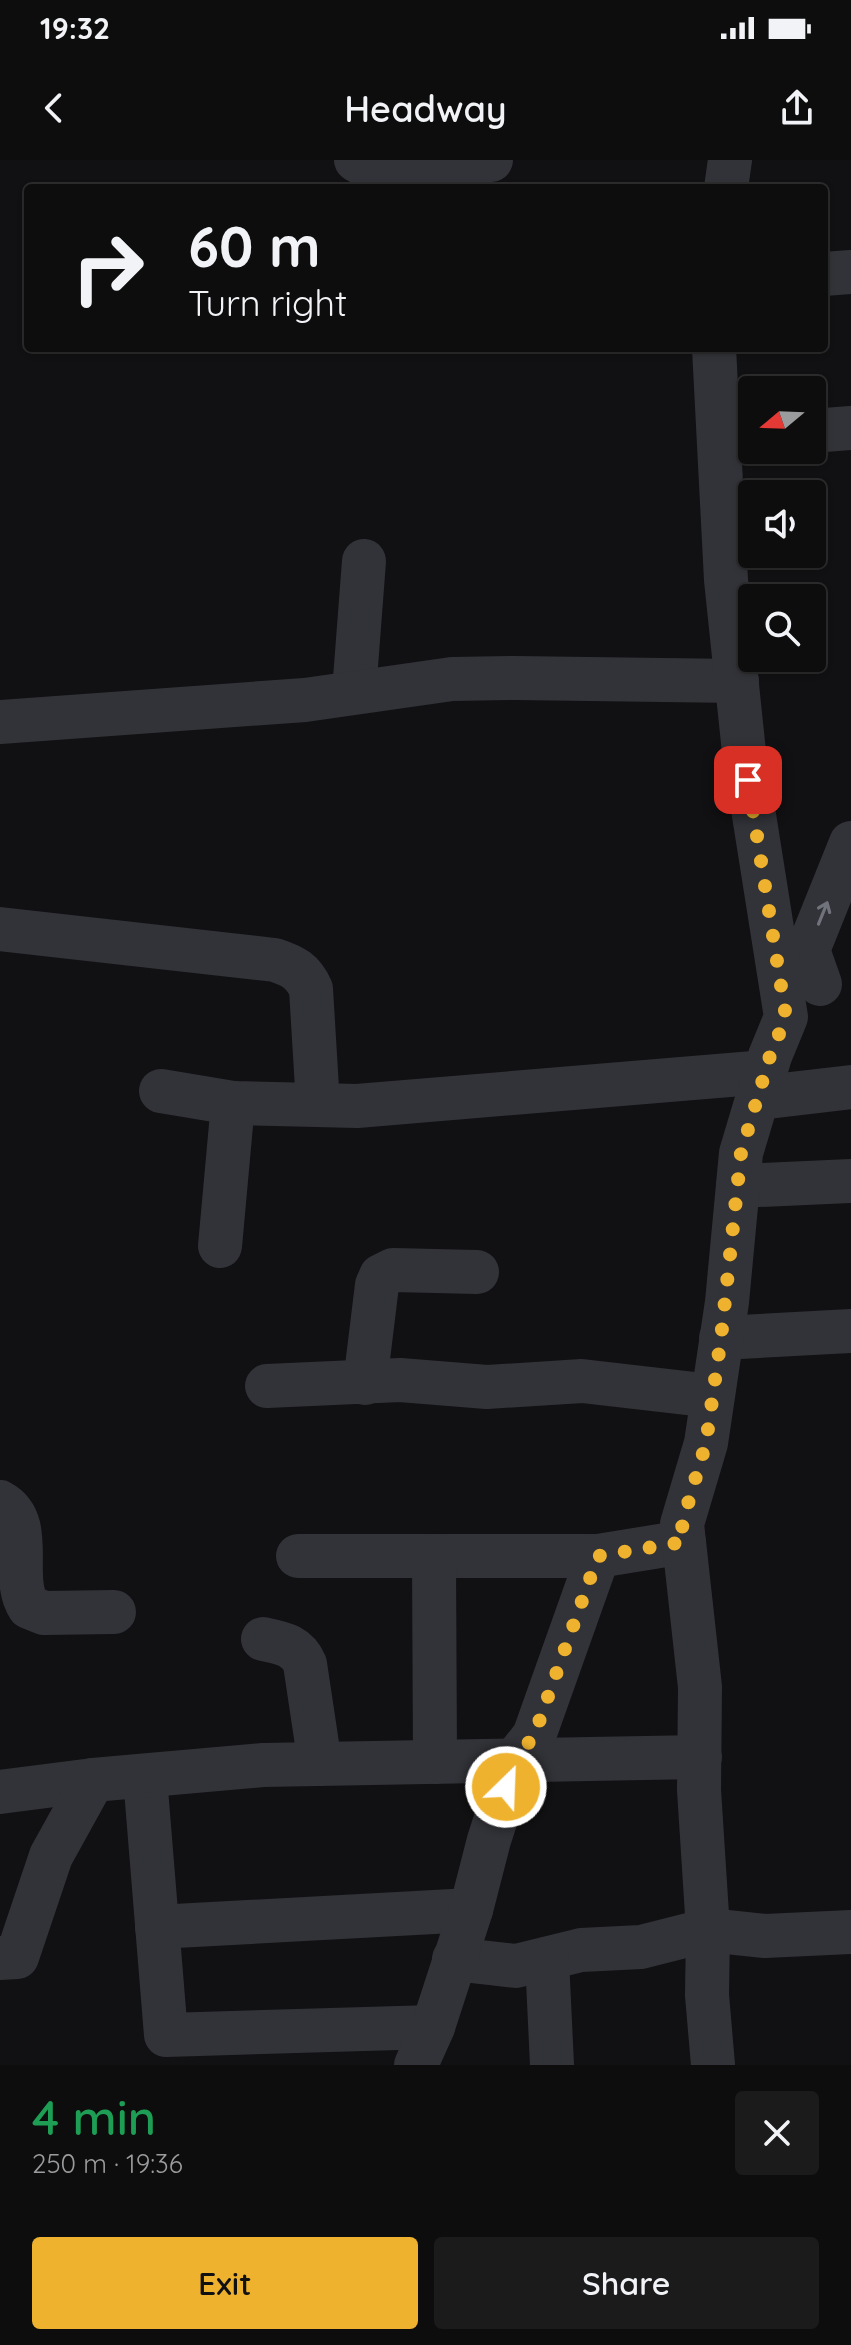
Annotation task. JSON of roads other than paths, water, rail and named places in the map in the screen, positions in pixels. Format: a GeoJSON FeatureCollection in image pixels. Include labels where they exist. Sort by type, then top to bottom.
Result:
{"type":"FeatureCollection","features":[{"type":"Feature","properties":{"kind":"street"},"geometry":{"type":"LineString","coordinates":[[356,160],[386,172],[491,160]]}},
{"type":"Feature","properties":{"kind":"street"},"geometry":{"type":"LineString","coordinates":[[727,184],[730,160]]}},
{"type":"Feature","properties":{"kind":"street"},"geometry":{"type":"LineString","coordinates":[[828,274],[851,272]]}},
{"type":"Feature","properties":{"kind":"street"},"geometry":{"type":"LineString","coordinates":[[713,2065],[707,1995],[708,1930],[699,1790],[700,1687],[682,1524],[706,1443],[741,1153],[786,1017],[744,752],[726,580],[735,438],[715,352]]}},
{"type":"Feature","properties":{"kind":"street"},"geometry":{"type":"LineString","coordinates":[[826,430],[851,428]]}},
{"type":"Feature","properties":{"kind":"street"},"geometry":{"type":"LineString","coordinates":[[354,692],[364,561]]}},
{"type":"Feature","properties":{"kind":"street"},"geometry":{"type":"LineString","coordinates":[[0,722],[305,700],[452,679],[737,681]]}},
{"type":"Feature","properties":{"kind":"street"},"geometry":{"type":"LineString","coordinates":[[786,1017],[835,977],[808,950],[851,843]]}},
{"type":"Feature","properties":{"kind":"street"},"geometry":{"type":"LineString","coordinates":[[0,929],[275,960],[294,967],[305,976],[311,989],[318,1105]]}},
{"type":"Feature","properties":{"kind":"street"},"geometry":{"type":"LineString","coordinates":[[161,1091],[233,1103],[370,1105],[762,1085],[851,1087]]}},
{"type":"Feature","properties":{"kind":"street"},"geometry":{"type":"LineString","coordinates":[[220,1246],[233,1103]]}},
{"type":"Feature","properties":{"kind":"street"},"geometry":{"type":"LineString","coordinates":[[738,1186],[851,1181]]}},
{"type":"Feature","properties":{"kind":"street"},"geometry":{"type":"LineString","coordinates":[[365,1383],[377,1285],[381,1276],[393,1270],[477,1272]]}},
{"type":"Feature","properties":{"kind":"street"},"geometry":{"type":"LineString","coordinates":[[721,1338],[851,1331]]}},
{"type":"Feature","properties":{"kind":"street"},"geometry":{"type":"LineString","coordinates":[[267,1386],[400,1380],[487,1387],[582,1381],[712,1396]]}},
{"type":"Feature","properties":{"kind":"street"},"geometry":{"type":"LineString","coordinates":[[0,1502],[9,1507],[20,1532],[22,1593],[29,1607],[44,1613],[114,1612]]}},
{"type":"Feature","properties":{"kind":"street"},"geometry":{"type":"LineString","coordinates":[[298,1556],[598,1556],[684,1542]]}},
{"type":"Feature","properties":{"kind":"street"},"geometry":{"type":"LineString","coordinates":[[434,1556],[435,1762]]}},
{"type":"Feature","properties":{"kind":"street"},"geometry":{"type":"LineString","coordinates":[[145,1777],[166,2050],[425,2046],[471,1910],[489,1840],[515,1760],[534,1736],[598,1556]]}},
{"type":"Feature","properties":{"kind":"street"},"geometry":{"type":"LineString","coordinates":[[263,1639],[284,1643],[300,1653],[305,1664],[320,1764]]}},
{"type":"Feature","properties":{"kind":"street"},"geometry":{"type":"LineString","coordinates":[[0,1792],[93,1780],[263,1765],[700,1757]]}},
{"type":"Feature","properties":{"kind":"street"},"geometry":{"type":"LineString","coordinates":[[0,1958],[17,1957],[51,1856],[93,1780]]}},
{"type":"Feature","properties":{"kind":"street"},"geometry":{"type":"LineString","coordinates":[[157,1927],[471,1910]]}},
{"type":"Feature","properties":{"kind":"street"},"geometry":{"type":"LineString","coordinates":[[454,1959],[516,1966],[581,1950],[641,1947],[708,1930],[765,1936],[851,1932]]}},
{"type":"Feature","properties":{"kind":"street"},"geometry":{"type":"LineString","coordinates":[[547,1959],[552,2065]]}}]}
